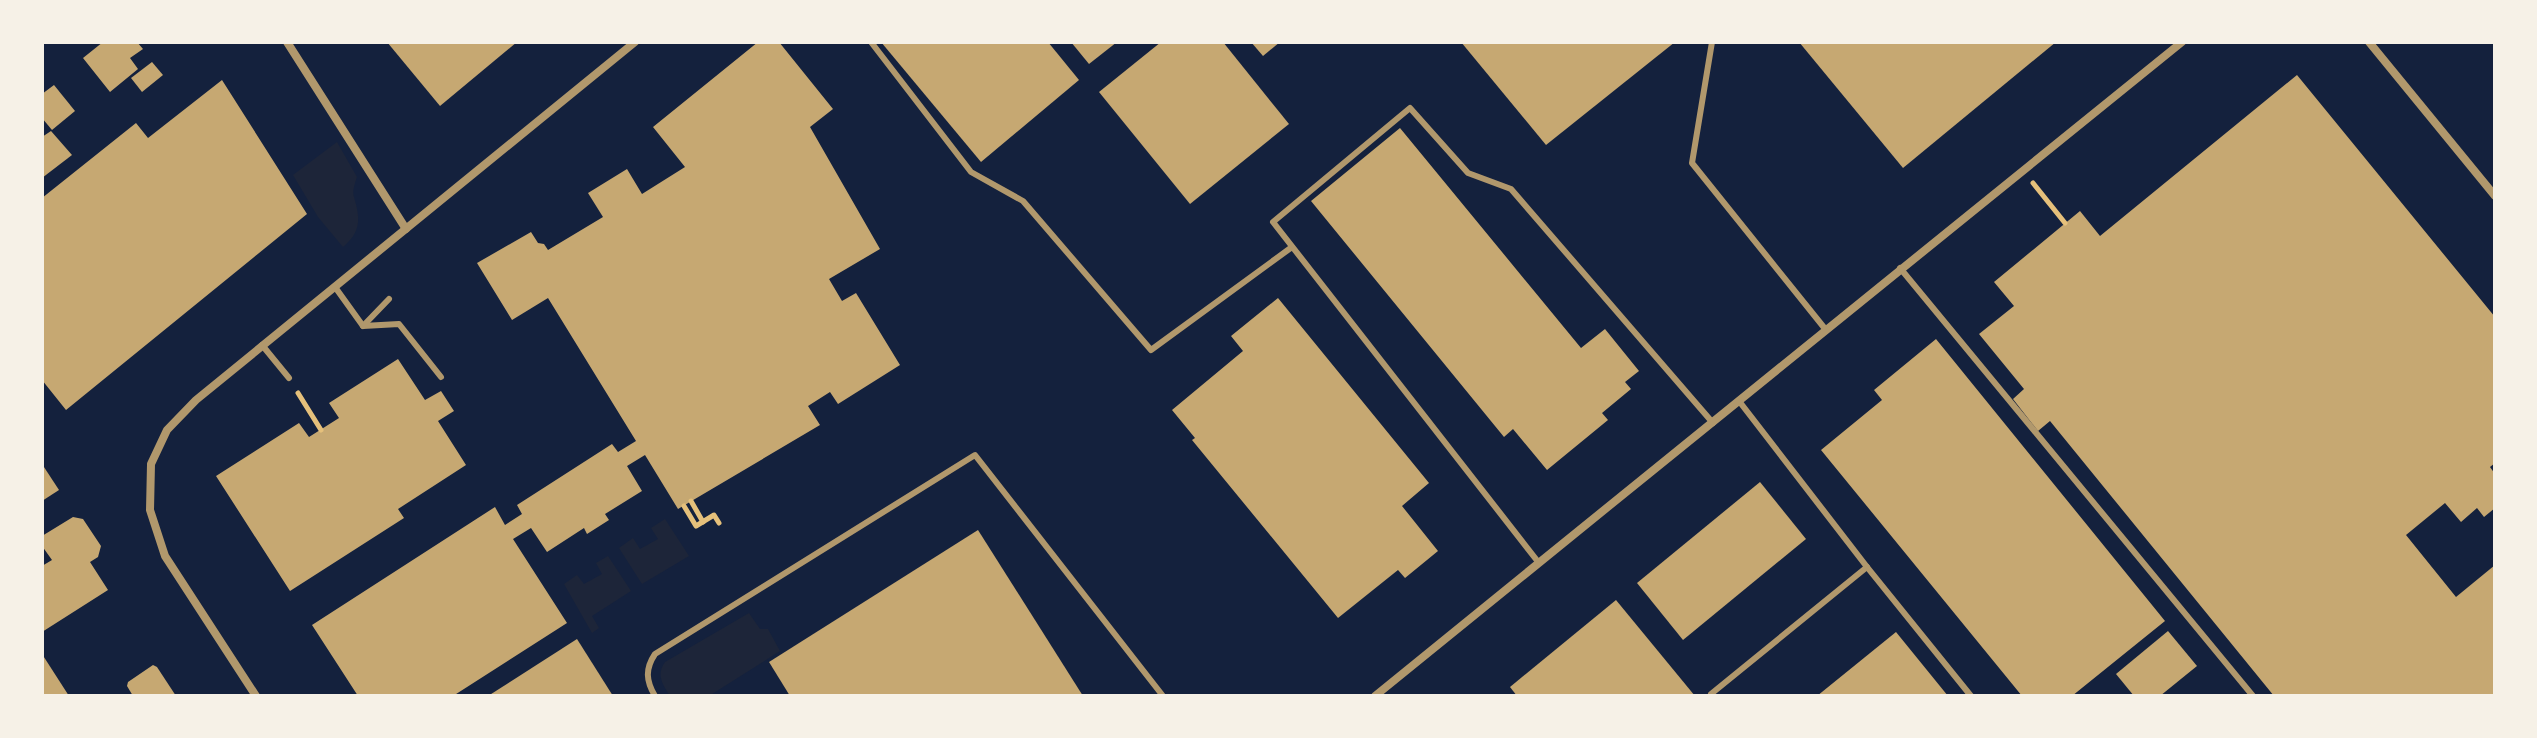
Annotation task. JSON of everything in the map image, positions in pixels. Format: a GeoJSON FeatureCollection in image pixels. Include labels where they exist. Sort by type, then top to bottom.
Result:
{"type":"FeatureCollection","features":[{"type":"Feature","properties":{"kind":"street"},"geometry":{"type":"LineString","coordinates":[[287,42],[406,229]]}},
{"type":"Feature","properties":{"kind":"street"},"geometry":{"type":"LineString","coordinates":[[256,696],[165,556],[150,510],[150,494],[151,464],[167,430],[196,400],[262,345],[635,42]]}},
{"type":"Feature","properties":{"kind":"street"},"geometry":{"type":"LineString","coordinates":[[1375,696],[2182,42]]}},
{"type":"Feature","properties":{"kind":"street"},"geometry":{"type":"LineString","coordinates":[[2369,42],[2495,196]]}},
{"type":"Feature","properties":{"kind":"lane"},"geometry":{"type":"LineString","coordinates":[[871,42],[971,172],[1023,201],[1151,350],[1292,247]]}},
{"type":"Feature","properties":{"kind":"lane"},"geometry":{"type":"LineString","coordinates":[[1712,42],[1692,163],[1826,330]]}},
{"type":"Feature","properties":{"kind":"lane"},"geometry":{"type":"LineString","coordinates":[[1539,563],[1273,222],[1410,108],[1468,173],[1511,189],[1713,423]]}},
{"type":"Feature","properties":{"kind":"lane"},"geometry":{"type":"LineString","coordinates":[[1900,268],[2253,696]]}},
{"type":"Feature","properties":{"kind":"lane"},"geometry":{"type":"LineString","coordinates":[[335,287],[363,326]]}},
{"type":"Feature","properties":{"kind":"lane"},"geometry":{"type":"LineString","coordinates":[[363,326],[389,299]]}},
{"type":"Feature","properties":{"kind":"lane"},"geometry":{"type":"LineString","coordinates":[[363,326],[399,324],[441,377]]}},
{"type":"Feature","properties":{"kind":"lane"},"geometry":{"type":"LineString","coordinates":[[262,345],[289,378]]}},
{"type":"Feature","properties":{"kind":"lane"},"geometry":{"type":"LineString","coordinates":[[1739,401],[1971,696]]}},
{"type":"Feature","properties":{"kind":"lane"},"geometry":{"type":"LineString","coordinates":[[655,696],[647,678],[655,654],[975,455],[1163,696]]}},
{"type":"Feature","properties":{"kind":"lane"},"geometry":{"type":"LineString","coordinates":[[1711,694],[1867,567]]}},
{"type":"Feature","properties":{"kind":"path"},"geometry":{"type":"LineString","coordinates":[[2023,170],[2065,223]]}},
{"type":"Feature","properties":{"kind":"path"},"geometry":{"type":"LineString","coordinates":[[289,378],[321,430]]}},
{"type":"Feature","properties":{"kind":"path"},"geometry":{"type":"LineString","coordinates":[[691,501],[703,522]]}},
{"type":"Feature","properties":{"kind":"path"},"geometry":{"type":"LineString","coordinates":[[684,506],[696,526],[714,515],[719,523]]}},
{"type":"Feature","properties":{"kind":"shaded area"},"geometry":{"type":"Polygon","coordinates":[[[337,142],[357,177],[353,192],[358,224],[354,235],[343,247],[318,217],[293,175],[337,142]]]}},
{"type":"Feature","properties":{"kind":"shaded area"},"geometry":{"type":"Polygon","coordinates":[[[665,519],[689,556],[642,584],[619,548],[633,538],[640,549],[658,539],[651,528],[665,519]]]}},
{"type":"Feature","properties":{"kind":"shaded area"},"geometry":{"type":"Polygon","coordinates":[[[608,556],[631,591],[592,616],[599,628],[592,633],[564,584],[577,575],[584,584],[602,574],[596,563],[608,556]]]}},
{"type":"Feature","properties":{"kind":"shaded area"},"geometry":{"type":"Polygon","coordinates":[[[749,613],[760,629],[768,629],[780,651],[709,696],[670,696],[661,675],[665,662],[749,613]]]}},
{"type":"Feature","properties":{"kind":"building"},"geometry":{"type":"Polygon","coordinates":[[[103,42],[137,42],[143,49],[130,58],[138,69],[110,92],[83,58],[103,42]]]}},
{"type":"Feature","properties":{"kind":"building"},"geometry":{"type":"Polygon","coordinates":[[[387,42],[517,42],[440,106],[387,42]]]}},
{"type":"Feature","properties":{"kind":"building"},"geometry":{"type":"Polygon","coordinates":[[[758,42],[779,42],[833,109],[810,127],[880,249],[829,279],[842,301],[856,293],[900,365],[838,404],[830,392],[808,406],[820,425],[678,509],[645,455],[627,466],[642,491],[605,514],[609,520],[587,534],[584,528],[547,552],[531,528],[513,539],[567,623],[453,696],[358,696],[312,625],[495,507],[505,525],[522,514],[517,505],[612,444],[618,452],[636,441],[548,298],[512,320],[477,263],[531,232],[538,243],[544,244],[548,250],[603,217],[588,193],[627,169],[642,194],[685,167],[653,127],[758,42]]]}},
{"type":"Feature","properties":{"kind":"building"},"geometry":{"type":"Polygon","coordinates":[[[881,42],[1048,42],[1079,80],[981,162],[881,42]]]}},
{"type":"Feature","properties":{"kind":"building"},"geometry":{"type":"Polygon","coordinates":[[[1071,42],[1117,42],[1089,64],[1071,42]]]}},
{"type":"Feature","properties":{"kind":"building"},"geometry":{"type":"Polygon","coordinates":[[[1161,42],[1223,42],[1289,124],[1190,204],[1099,92],[1161,42]]]}},
{"type":"Feature","properties":{"kind":"building"},"geometry":{"type":"Polygon","coordinates":[[[1251,42],[1280,42],[1263,56],[1251,42]]]}},
{"type":"Feature","properties":{"kind":"building"},"geometry":{"type":"Polygon","coordinates":[[[1461,42],[1675,42],[1546,145],[1461,42]]]}},
{"type":"Feature","properties":{"kind":"building"},"geometry":{"type":"Polygon","coordinates":[[[1799,42],[2056,42],[1903,168],[1799,42]]]}},
{"type":"Feature","properties":{"kind":"building"},"geometry":{"type":"Polygon","coordinates":[[[152,62],[163,75],[142,92],[131,78],[152,62]]]}},
{"type":"Feature","properties":{"kind":"building"},"geometry":{"type":"Polygon","coordinates":[[[2297,75],[2495,317],[2495,463],[2490,467],[2495,474],[2495,508],[2484,517],[2477,508],[2461,522],[2445,503],[2406,535],[2456,597],[2495,565],[2495,696],[2274,696],[2050,421],[2038,431],[2013,399],[2024,389],[1979,334],[2014,306],[1994,282],[2080,211],[2100,236],[2297,75]]]}},
{"type":"Feature","properties":{"kind":"building"},"geometry":{"type":"Polygon","coordinates":[[[222,80],[307,214],[66,410],[42,380],[42,198],[136,123],[148,138],[222,80]]]}},
{"type":"Feature","properties":{"kind":"building"},"geometry":{"type":"Polygon","coordinates":[[[54,85],[75,111],[52,130],[42,118],[42,94],[54,85]]]}},
{"type":"Feature","properties":{"kind":"building"},"geometry":{"type":"Polygon","coordinates":[[[1400,128],[1581,348],[1605,329],[1639,371],[1625,382],[1631,389],[1602,413],[1608,420],[1547,470],[1513,429],[1504,437],[1311,201],[1400,128]]]}},
{"type":"Feature","properties":{"kind":"building"},"geometry":{"type":"Polygon","coordinates":[[[51,131],[72,155],[42,178],[42,137],[51,131]]]}},
{"type":"Feature","properties":{"kind":"building"},"geometry":{"type":"Polygon","coordinates":[[[1278,298],[1429,483],[1402,506],[1438,551],[1405,578],[1398,570],[1338,618],[1192,440],[1195,438],[1172,410],[1243,351],[1231,336],[1278,298]]]}},
{"type":"Feature","properties":{"kind":"building"},"geometry":{"type":"Polygon","coordinates":[[[1936,339],[2165,621],[2072,696],[2022,696],[1821,450],[1882,400],[1874,390],[1936,339]]]}},
{"type":"Feature","properties":{"kind":"building"},"geometry":{"type":"Polygon","coordinates":[[[398,359],[425,400],[441,391],[454,411],[438,421],[466,465],[398,509],[404,518],[290,591],[216,476],[299,423],[309,437],[339,418],[329,403],[398,359]]]}},
{"type":"Feature","properties":{"kind":"building"},"geometry":{"type":"Polygon","coordinates":[[[42,464],[59,490],[42,501],[42,464]]]}},
{"type":"Feature","properties":{"kind":"building"},"geometry":{"type":"Polygon","coordinates":[[[1760,482],[1806,539],[1683,640],[1637,583],[1760,482]]]}},
{"type":"Feature","properties":{"kind":"building"},"geometry":{"type":"Polygon","coordinates":[[[73,517],[83,519],[101,546],[98,557],[90,562],[108,590],[42,632],[42,566],[52,560],[42,546],[42,536],[73,517]]]}},
{"type":"Feature","properties":{"kind":"building"},"geometry":{"type":"Polygon","coordinates":[[[978,530],[1083,696],[790,696],[769,662],[978,530]]]}},
{"type":"Feature","properties":{"kind":"building"},"geometry":{"type":"Polygon","coordinates":[[[1616,600],[1695,696],[1517,696],[1510,687],[1616,600]]]}},
{"type":"Feature","properties":{"kind":"building"},"geometry":{"type":"Polygon","coordinates":[[[2168,631],[2197,666],[2160,696],[2134,696],[2116,674],[2168,631]]]}},
{"type":"Feature","properties":{"kind":"building"},"geometry":{"type":"Polygon","coordinates":[[[1896,632],[1948,696],[1817,696],[1896,632]]]}},
{"type":"Feature","properties":{"kind":"building"},"geometry":{"type":"Polygon","coordinates":[[[577,639],[613,696],[488,696],[577,639]]]}},
{"type":"Feature","properties":{"kind":"building"},"geometry":{"type":"Polygon","coordinates":[[[42,654],[69,696],[42,696],[42,654]]]}},
{"type":"Feature","properties":{"kind":"building"},"geometry":{"type":"Polygon","coordinates":[[[153,665],[176,696],[133,696],[128,682],[153,665]]]}}]}
